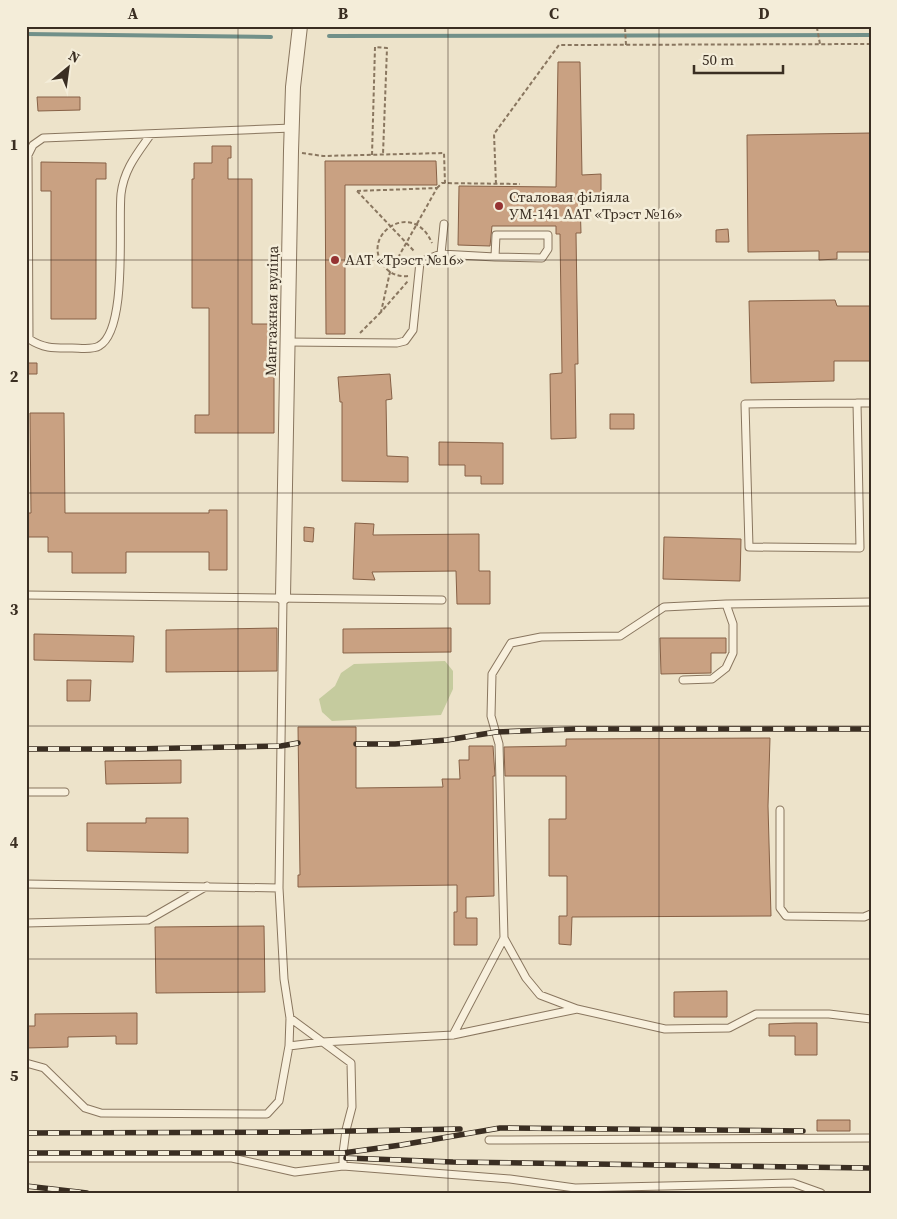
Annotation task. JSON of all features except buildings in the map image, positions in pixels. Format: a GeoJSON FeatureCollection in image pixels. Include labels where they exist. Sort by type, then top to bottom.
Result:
{"type":"FeatureCollection","features":[{"type":"Feature","properties":{"kind":"street","name":"Мантажная вуліца"},"geometry":{"type":"LineString","coordinates":[[282,597],[293,87],[300,26]]}},
{"type":"Feature","properties":{"kind":"lane"},"geometry":{"type":"LineString","coordinates":[[151,134],[128,166],[121,194],[121,274],[113,321],[107,340],[98,347],[54,348],[39,346],[29,339],[28,155],[33,146],[43,138],[292,128]]}},
{"type":"Feature","properties":{"kind":"lane"},"geometry":{"type":"LineString","coordinates":[[441,254],[444,224]]}},
{"type":"Feature","properties":{"kind":"lane"},"geometry":{"type":"LineString","coordinates":[[288,342],[396,343],[405,341],[411,336],[413,330],[420,262],[441,254],[495,257],[542,258],[548,249],[548,235],[496,235],[495,257]]}},
{"type":"Feature","properties":{"kind":"lane"},"geometry":{"type":"LineString","coordinates":[[857,403],[860,548],[749,547],[745,404],[857,403],[871,403]]}},
{"type":"Feature","properties":{"kind":"lane"},"geometry":{"type":"LineString","coordinates":[[26,594],[442,600]]}},
{"type":"Feature","properties":{"kind":"lane"},"geometry":{"type":"LineString","coordinates":[[26,1063],[44,1068],[86,1108],[101,1113],[267,1114],[279,1101],[290,1046],[290,1018],[284,979],[279,888],[282,597]]}},
{"type":"Feature","properties":{"kind":"lane"},"geometry":{"type":"LineString","coordinates":[[871,602],[726,604],[664,607],[620,636],[541,637],[511,643],[492,674],[491,716],[499,744],[504,938],[526,978],[540,995],[577,1009],[665,1029],[729,1028],[756,1014],[829,1014],[871,1019]]}},
{"type":"Feature","properties":{"kind":"lane"},"geometry":{"type":"LineString","coordinates":[[683,680],[712,679],[726,668],[733,653],[733,624],[726,604]]}},
{"type":"Feature","properties":{"kind":"lane"},"geometry":{"type":"LineString","coordinates":[[26,792],[65,792]]}},
{"type":"Feature","properties":{"kind":"lane"},"geometry":{"type":"LineString","coordinates":[[780,810],[780,908],[786,916],[864,918],[871,914]]}},
{"type":"Feature","properties":{"kind":"lane"},"geometry":{"type":"LineString","coordinates":[[26,884],[279,888]]}},
{"type":"Feature","properties":{"kind":"lane"},"geometry":{"type":"LineString","coordinates":[[26,923],[148,920],[207,886]]}},
{"type":"Feature","properties":{"kind":"lane"},"geometry":{"type":"LineString","coordinates":[[453,1035],[504,938]]}},
{"type":"Feature","properties":{"kind":"lane"},"geometry":{"type":"LineString","coordinates":[[290,1046],[322,1042],[453,1035],[577,1009]]}},
{"type":"Feature","properties":{"kind":"lane"},"geometry":{"type":"LineString","coordinates":[[290,1018],[351,1063],[352,1108],[346,1130],[343,1153],[344,1166]]}},
{"type":"Feature","properties":{"kind":"lane"},"geometry":{"type":"LineString","coordinates":[[490,1140],[871,1138]]}},
{"type":"Feature","properties":{"kind":"lane"},"geometry":{"type":"LineString","coordinates":[[26,1158],[232,1158],[295,1172],[344,1166],[510,1179],[575,1188],[793,1183],[821,1193]]}},
{"type":"Feature","properties":{"kind":"path"},"geometry":{"type":"LineString","coordinates":[[626,45],[625,28],[739,27],[817,28],[820,44]]}},
{"type":"Feature","properties":{"kind":"path"},"geometry":{"type":"LineString","coordinates":[[496,184],[494,134],[559,46],[871,44]]}},
{"type":"Feature","properties":{"kind":"path"},"geometry":{"type":"LineString","coordinates":[[372,155],[375,47],[387,48],[383,154]]}},
{"type":"Feature","properties":{"kind":"path"},"geometry":{"type":"LineString","coordinates":[[291,151],[323,156],[444,153],[445,184]]}},
{"type":"Feature","properties":{"kind":"path"},"geometry":{"type":"LineString","coordinates":[[381,312],[390,272],[437,188],[442,183],[520,184]]}},
{"type":"Feature","properties":{"kind":"path"},"geometry":{"type":"LineString","coordinates":[[414,251],[357,191],[437,188]]}},
{"type":"Feature","properties":{"kind":"path"},"geometry":{"type":"LineString","coordinates":[[351,343],[413,275],[402,276],[390,272],[381,263],[378,255],[378,245],[381,236],[390,226],[404,222],[413,223],[422,227],[432,243]]}},
{"type":"Feature","properties":{"kind":"green space"},"geometry":{"type":"Polygon","coordinates":[[[445,661],[453,671],[453,689],[441,715],[332,721],[322,712],[319,699],[335,686],[341,673],[354,664],[445,661]]]}},
{"type":"Feature","properties":{"kind":"waterway"},"geometry":{"type":"LineString","coordinates":[[26,34],[271,37]]}},
{"type":"Feature","properties":{"kind":"waterway"},"geometry":{"type":"LineString","coordinates":[[329,36],[871,35]]}},
{"type":"Feature","properties":{"kind":"railway"},"geometry":{"type":"LineString","coordinates":[[356,744],[395,744],[447,740],[496,732],[576,729],[871,729]]}},
{"type":"Feature","properties":{"kind":"railway"},"geometry":{"type":"LineString","coordinates":[[26,749],[281,746],[298,743]]}},
{"type":"Feature","properties":{"kind":"railway"},"geometry":{"type":"LineString","coordinates":[[26,1153],[343,1153],[500,1128],[803,1131]]}},
{"type":"Feature","properties":{"kind":"railway"},"geometry":{"type":"LineString","coordinates":[[26,1133],[299,1132],[460,1129]]}},
{"type":"Feature","properties":{"kind":"railway"},"geometry":{"type":"LineString","coordinates":[[346,1158],[453,1162],[870,1168]]}},
{"type":"Feature","properties":{"kind":"railway"},"geometry":{"type":"LineString","coordinates":[[26,1186],[87,1193]]}},
{"type":"Feature","properties":{"kind":"place","name":"Сталовая філіяла УМ-141 ААТ «Трэст №16»"},"geometry":{"type":"Point","coordinates":[499,206]}},
{"type":"Feature","properties":{"kind":"place","name":"ААТ «Трэст №16»"},"geometry":{"type":"Point","coordinates":[335,260]}}]}
